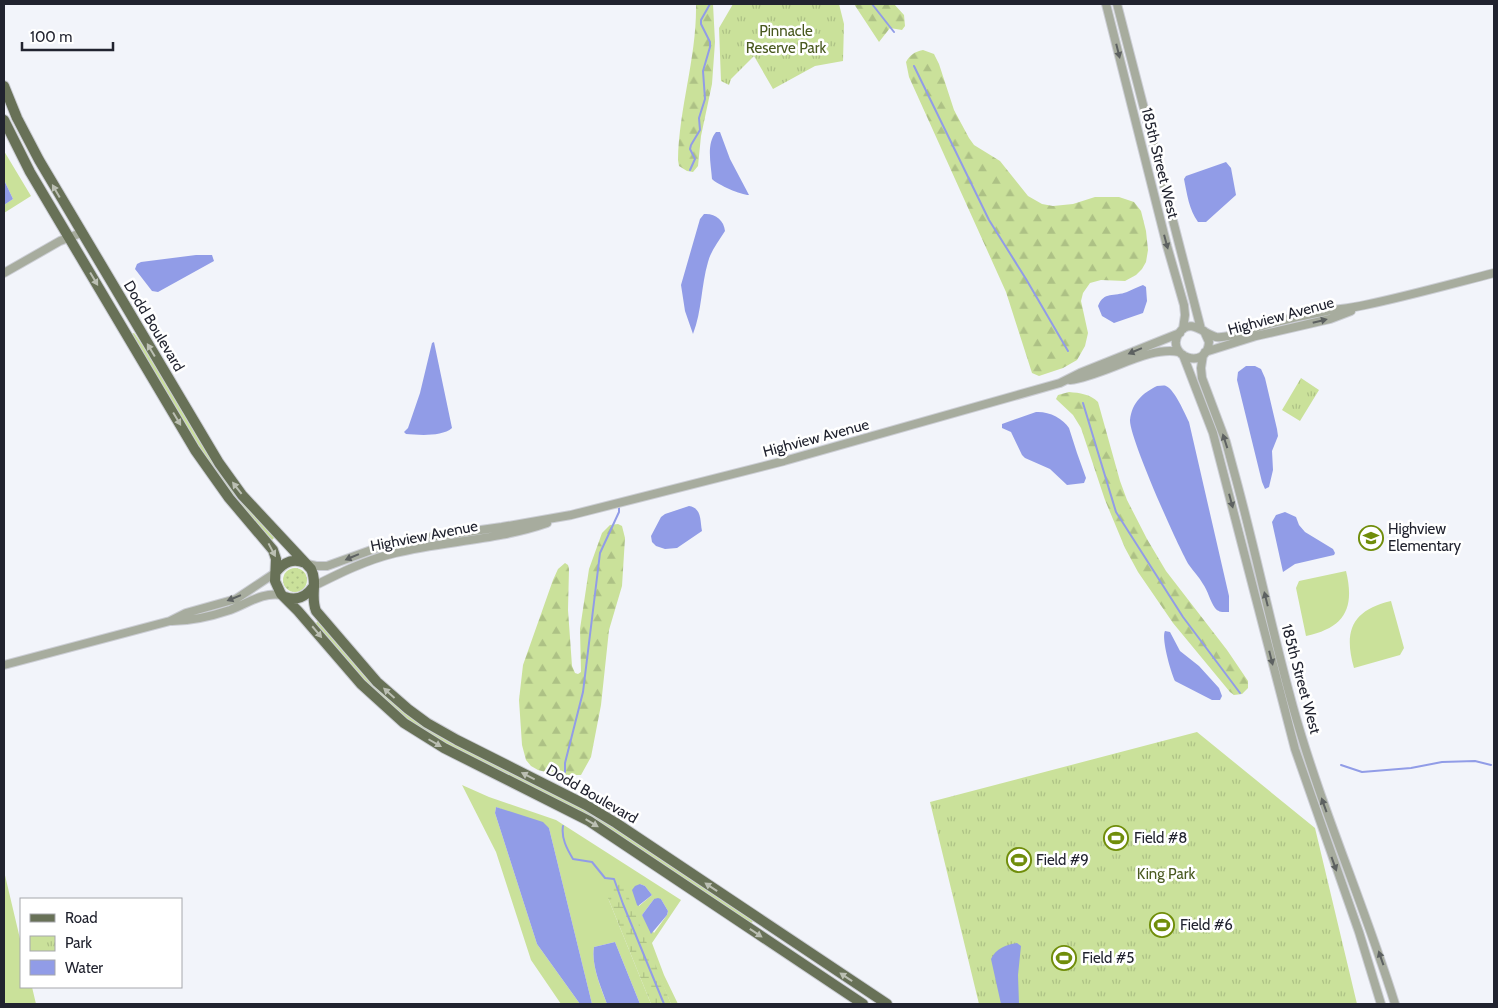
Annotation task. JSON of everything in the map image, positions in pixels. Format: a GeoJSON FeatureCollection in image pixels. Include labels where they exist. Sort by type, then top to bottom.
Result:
{"type":"FeatureCollection","features":[{"type":"Feature","properties":{"kind":"main road","name":"Dodd Boulevard"},"geometry":{"type":"LineString","coordinates":[[4,86],[30,145],[219,463],[242,495],[306,563]]}},
{"type":"Feature","properties":{"kind":"main road","name":"Dodd Boulevard"},"geometry":{"type":"LineString","coordinates":[[4,120],[22,158],[206,467],[235,506],[272,547],[276,556],[276,572]]}},
{"type":"Feature","properties":{"kind":"main road"},"geometry":{"type":"LineString","coordinates":[[296,560],[306,563],[313,572],[313,587],[302,597],[292,599],[283,596],[276,584],[276,572],[282,565],[290,561],[296,560]]}},
{"type":"Feature","properties":{"kind":"main road","name":"Dodd Boulevard"},"geometry":{"type":"LineString","coordinates":[[313,587],[313,602],[321,617],[372,677],[408,709],[449,736],[579,802],[608,819],[887,1004]]}},
{"type":"Feature","properties":{"kind":"main road","name":"Dodd Boulevard"},"geometry":{"type":"LineString","coordinates":[[283,596],[361,684],[404,722],[444,748],[589,821],[863,1004]]}},
{"type":"Feature","properties":{"kind":"street","name":"185th Street West"},"geometry":{"type":"LineString","coordinates":[[1106,4],[1167,246],[1184,305],[1186,315],[1181,331]]}},
{"type":"Feature","properties":{"kind":"street","name":"185th Street West"},"geometry":{"type":"LineString","coordinates":[[1117,4],[1203,330]]}},
{"type":"Feature","properties":{"kind":"street"},"geometry":{"type":"LineString","coordinates":[[4,273],[60,241],[81,233]]}},
{"type":"Feature","properties":{"kind":"street","name":"Highview Avenue"},"geometry":{"type":"LineString","coordinates":[[1066,381],[1080,373],[1192,326],[1217,337],[1230,336],[1295,318],[1364,305],[1494,273]]}},
{"type":"Feature","properties":{"kind":"street","name":"Highview Avenue"},"geometry":{"type":"LineString","coordinates":[[306,563],[316,566],[327,566],[388,544],[502,527],[571,514],[784,461],[1066,381],[1084,379],[1163,350],[1181,353],[1193,358],[1256,336],[1330,319],[1364,305]]}},
{"type":"Feature","properties":{"kind":"street","name":"Highview Avenue"},"geometry":{"type":"LineString","coordinates":[[1203,330],[1208,342],[1204,354]]}},
{"type":"Feature","properties":{"kind":"street"},"geometry":{"type":"LineString","coordinates":[[1181,331],[1176,340],[1181,353]]}},
{"type":"Feature","properties":{"kind":"street","name":"185th Street West"},"geometry":{"type":"LineString","coordinates":[[1181,353],[1214,433],[1294,749],[1359,932],[1381,1004]]}},
{"type":"Feature","properties":{"kind":"street","name":"185th Street West"},"geometry":{"type":"LineString","coordinates":[[1204,354],[1201,368],[1202,378],[1226,442],[1245,510],[1293,708],[1323,803],[1371,928],[1396,1004]]}},
{"type":"Feature","properties":{"kind":"street","name":"Highview Avenue"},"geometry":{"type":"LineString","coordinates":[[313,587],[348,569],[396,553],[503,535],[536,527],[571,514]]}},
{"type":"Feature","properties":{"kind":"street"},"geometry":{"type":"LineString","coordinates":[[4,665],[170,621],[186,613],[236,599],[276,572]]}},
{"type":"Feature","properties":{"kind":"street"},"geometry":{"type":"LineString","coordinates":[[170,621],[183,621],[228,610],[265,594],[283,596]]}},
{"type":"Feature","properties":{"kind":"green space"},"geometry":{"type":"Polygon","coordinates":[[[696,4],[713,4],[715,42],[712,84],[701,136],[698,166],[693,172],[679,166],[678,160],[681,121],[694,43],[696,4]]]}},
{"type":"Feature","properties":{"kind":"green space","name":"Pinnacle Reserve Park"},"geometry":{"type":"Polygon","coordinates":[[[733,4],[839,4],[844,24],[843,61],[815,66],[773,89],[754,56],[731,79],[729,85],[721,81],[719,28],[733,4]]]}},
{"type":"Feature","properties":{"kind":"green space"},"geometry":{"type":"Polygon","coordinates":[[[854,4],[894,4],[904,15],[905,26],[902,30],[890,28],[879,42],[854,4]]]}},
{"type":"Feature","properties":{"kind":"green space"},"geometry":{"type":"Polygon","coordinates":[[[923,50],[934,54],[954,110],[974,145],[1000,161],[1028,196],[1042,204],[1053,206],[1073,204],[1095,197],[1119,197],[1134,202],[1141,211],[1148,250],[1146,262],[1136,275],[1125,281],[1101,280],[1090,283],[1083,293],[1081,301],[1088,333],[1085,346],[1077,360],[1063,368],[1039,376],[1032,373],[1006,292],[909,77],[906,62],[913,54],[923,50]]]}},
{"type":"Feature","properties":{"kind":"green space"},"geometry":{"type":"Polygon","coordinates":[[[4,151],[31,196],[4,213],[4,205],[13,199],[4,180],[4,151]]]}},
{"type":"Feature","properties":{"kind":"green space"},"geometry":{"type":"Polygon","coordinates":[[[134,333],[276,536],[272,540],[240,505],[202,454],[131,334],[134,333]]]}},
{"type":"Feature","properties":{"kind":"green space"},"geometry":{"type":"Polygon","coordinates":[[[1301,378],[1319,390],[1300,421],[1282,410],[1301,378]]]}},
{"type":"Feature","properties":{"kind":"green space"},"geometry":{"type":"Polygon","coordinates":[[[1069,392],[1081,393],[1098,402],[1127,500],[1166,571],[1227,650],[1248,681],[1248,688],[1242,694],[1234,695],[1230,692],[1173,623],[1138,572],[1125,548],[1105,500],[1081,428],[1073,415],[1056,399],[1058,395],[1069,392]]]}},
{"type":"Feature","properties":{"kind":"green space"},"geometry":{"type":"Polygon","coordinates":[[[618,524],[622,526],[625,538],[622,586],[609,630],[601,705],[591,757],[581,775],[557,775],[538,770],[526,760],[522,745],[519,700],[523,665],[553,580],[558,569],[565,563],[569,569],[568,610],[572,666],[575,673],[581,672],[580,629],[589,569],[602,533],[610,525],[618,524]]]}},
{"type":"Feature","properties":{"kind":"green space"},"geometry":{"type":"Polygon","coordinates":[[[295,568],[300,569],[306,575],[306,585],[300,591],[295,592],[290,591],[284,585],[283,580],[284,575],[290,569],[295,568]]]}},
{"type":"Feature","properties":{"kind":"green space"},"geometry":{"type":"Polygon","coordinates":[[[1346,571],[1349,596],[1348,606],[1344,614],[1330,628],[1306,636],[1296,588],[1299,581],[1346,571]]]}},
{"type":"Feature","properties":{"kind":"green space"},"geometry":{"type":"Polygon","coordinates":[[[1391,601],[1404,648],[1400,655],[1354,668],[1350,643],[1354,624],[1368,610],[1391,601]]]}},
{"type":"Feature","properties":{"kind":"green space"},"geometry":{"type":"Polygon","coordinates":[[[318,621],[428,728],[601,819],[753,920],[752,923],[723,906],[620,836],[453,749],[406,719],[372,689],[315,624],[318,621]]]}},
{"type":"Feature","properties":{"kind":"green space","name":"King Park"},"geometry":{"type":"Polygon","coordinates":[[[1197,732],[1315,828],[1357,1004],[979,1004],[930,802],[1197,732]]]}},
{"type":"Feature","properties":{"kind":"green space"},"geometry":{"type":"Polygon","coordinates":[[[462,785],[489,797],[556,820],[681,900],[652,943],[664,975],[678,1004],[671,1004],[657,971],[608,898],[651,1004],[640,1004],[615,942],[594,947],[595,969],[607,1004],[592,1004],[549,828],[496,807],[495,813],[537,944],[580,1004],[561,1004],[531,960],[496,852],[462,785]],[[640,884],[639,906],[652,895],[645,886],[640,884]],[[654,899],[642,915],[654,933],[668,911],[661,899],[654,899]]]}},
{"type":"Feature","properties":{"kind":"green space"},"geometry":{"type":"Polygon","coordinates":[[[4,871],[20,939],[20,988],[32,988],[36,1004],[4,1004],[4,871]]]}},
{"type":"Feature","properties":{"kind":"green space"},"geometry":{"type":"Polygon","coordinates":[[[623,883],[671,1004],[651,1004],[608,898],[608,887],[623,883]]]}},
{"type":"Feature","properties":{"kind":"water"},"geometry":{"type":"Polygon","coordinates":[[[716,132],[720,132],[730,159],[749,195],[730,189],[712,179],[710,148],[716,132]]]}},
{"type":"Feature","properties":{"kind":"water"},"geometry":{"type":"Polygon","coordinates":[[[1226,162],[1231,168],[1236,195],[1206,222],[1198,222],[1190,207],[1184,179],[1186,176],[1226,162]]]}},
{"type":"Feature","properties":{"kind":"water"},"geometry":{"type":"Polygon","coordinates":[[[4,180],[13,199],[4,205],[4,180]]]}},
{"type":"Feature","properties":{"kind":"water"},"geometry":{"type":"Polygon","coordinates":[[[704,214],[718,218],[723,224],[725,231],[709,258],[693,334],[685,311],[681,285],[700,219],[704,214]]]}},
{"type":"Feature","properties":{"kind":"water"},"geometry":{"type":"Polygon","coordinates":[[[196,255],[212,255],[214,261],[158,292],[152,291],[135,269],[137,264],[141,262],[196,255]]]}},
{"type":"Feature","properties":{"kind":"water"},"geometry":{"type":"Polygon","coordinates":[[[1143,285],[1146,287],[1147,301],[1143,313],[1114,323],[1102,316],[1098,306],[1103,298],[1127,292],[1143,285]]]}},
{"type":"Feature","properties":{"kind":"water"},"geometry":{"type":"Polygon","coordinates":[[[434,342],[452,428],[436,434],[406,434],[404,432],[408,428],[420,393],[432,343],[434,342]]]}},
{"type":"Feature","properties":{"kind":"water"},"geometry":{"type":"Polygon","coordinates":[[[1246,366],[1255,366],[1261,369],[1265,378],[1277,429],[1278,436],[1272,451],[1273,470],[1269,487],[1265,489],[1237,380],[1238,372],[1246,366]]]}},
{"type":"Feature","properties":{"kind":"water"},"geometry":{"type":"Polygon","coordinates":[[[1157,386],[1166,386],[1173,392],[1189,422],[1229,596],[1229,612],[1223,612],[1215,608],[1205,587],[1189,565],[1165,516],[1137,447],[1130,420],[1131,414],[1139,399],[1157,386]]]}},
{"type":"Feature","properties":{"kind":"water"},"geometry":{"type":"Polygon","coordinates":[[[1036,412],[1055,416],[1069,428],[1086,478],[1084,483],[1067,485],[1050,469],[1025,458],[1011,432],[1002,428],[1002,424],[1036,412]]]}},
{"type":"Feature","properties":{"kind":"water"},"geometry":{"type":"Polygon","coordinates":[[[689,506],[698,512],[702,531],[677,548],[665,549],[656,546],[652,542],[651,536],[661,517],[689,506]]]}},
{"type":"Feature","properties":{"kind":"water"},"geometry":{"type":"Polygon","coordinates":[[[1285,512],[1296,517],[1299,525],[1305,532],[1333,549],[1334,555],[1295,564],[1283,572],[1272,522],[1276,515],[1285,512]]]}},
{"type":"Feature","properties":{"kind":"water"},"geometry":{"type":"Polygon","coordinates":[[[1165,631],[1170,632],[1180,651],[1199,666],[1219,688],[1222,696],[1220,700],[1212,700],[1175,681],[1165,648],[1165,631]]]}},
{"type":"Feature","properties":{"kind":"water"},"geometry":{"type":"Polygon","coordinates":[[[496,807],[543,822],[549,828],[592,1004],[580,1004],[537,944],[495,813],[496,807]]]}},
{"type":"Feature","properties":{"kind":"water"},"geometry":{"type":"Polygon","coordinates":[[[640,884],[645,886],[652,895],[638,906],[632,890],[640,884]]]}},
{"type":"Feature","properties":{"kind":"water"},"geometry":{"type":"Polygon","coordinates":[[[654,899],[661,899],[668,911],[667,915],[651,934],[642,915],[654,899]]]}},
{"type":"Feature","properties":{"kind":"water"},"geometry":{"type":"Polygon","coordinates":[[[615,942],[640,1004],[607,1004],[599,983],[593,954],[594,947],[615,942]]]}},
{"type":"Feature","properties":{"kind":"water"},"geometry":{"type":"Polygon","coordinates":[[[1017,943],[1021,946],[1018,975],[1019,1004],[1001,1004],[991,959],[1002,948],[1017,943]]]}},
{"type":"Feature","properties":{"kind":"waterway"},"geometry":{"type":"LineString","coordinates":[[690,170],[695,159],[690,149],[700,130],[699,118],[705,99],[703,71],[710,47],[710,42],[701,24],[701,20],[710,4]]}},
{"type":"Feature","properties":{"kind":"waterway"},"geometry":{"type":"LineString","coordinates":[[872,4],[894,32]]}},
{"type":"Feature","properties":{"kind":"waterway"},"geometry":{"type":"LineString","coordinates":[[914,66],[989,220],[1068,351]]}},
{"type":"Feature","properties":{"kind":"waterway"},"geometry":{"type":"LineString","coordinates":[[1083,403],[1116,512],[1183,617],[1240,693]]}},
{"type":"Feature","properties":{"kind":"waterway"},"geometry":{"type":"LineString","coordinates":[[565,772],[565,763],[583,692],[600,553],[619,512],[619,507]]}},
{"type":"Feature","properties":{"kind":"waterway"},"geometry":{"type":"LineString","coordinates":[[1341,765],[1362,772],[1411,768],[1442,762],[1475,761],[1491,765]]}},
{"type":"Feature","properties":{"kind":"waterway"},"geometry":{"type":"LineString","coordinates":[[563,826],[564,839],[573,859],[592,862],[605,878],[614,879],[664,1004]]}},
{"type":"Feature","properties":{"kind":"place","name":"Highview Elementary"},"geometry":{"type":"Point","coordinates":[1371,538]}},
{"type":"Feature","properties":{"kind":"place","name":"Field #8"},"geometry":{"type":"Point","coordinates":[1116,838]}},
{"type":"Feature","properties":{"kind":"place","name":"Field #9"},"geometry":{"type":"Point","coordinates":[1019,860]}},
{"type":"Feature","properties":{"kind":"place","name":"Field #6"},"geometry":{"type":"Point","coordinates":[1162,925]}},
{"type":"Feature","properties":{"kind":"place","name":"Field #5"},"geometry":{"type":"Point","coordinates":[1064,958]}}]}
